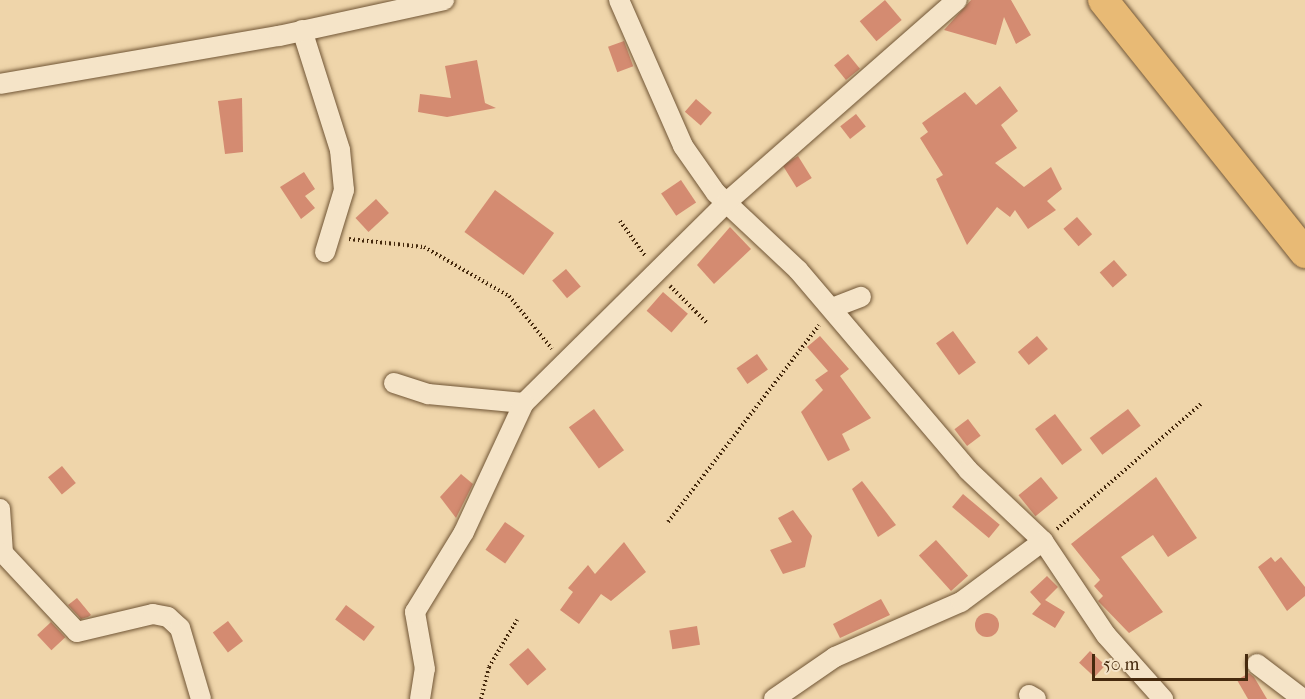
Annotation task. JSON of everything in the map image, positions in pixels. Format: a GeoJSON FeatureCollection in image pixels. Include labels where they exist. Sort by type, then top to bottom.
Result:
{"type":"FeatureCollection","features":[{"type":"Feature","properties":{"kind":"highway"},"geometry":{"type":"LineString","coordinates":[[1102,1],[1305,253]]}},
{"type":"Feature","properties":{"kind":"street"},"geometry":{"type":"LineString","coordinates":[[0,84],[302,30],[444,0]]}},
{"type":"Feature","properties":{"kind":"street"},"geometry":{"type":"LineString","coordinates":[[619,0],[683,146],[727,202],[832,308],[968,470],[1043,541],[1106,635],[1163,699]]}},
{"type":"Feature","properties":{"kind":"street"},"geometry":{"type":"LineString","coordinates":[[420,699],[425,669],[415,612],[464,532],[524,404],[566,366],[727,202],[957,0]]}},
{"type":"Feature","properties":{"kind":"street"},"geometry":{"type":"LineString","coordinates":[[302,30],[340,150],[344,189],[326,252]]}},
{"type":"Feature","properties":{"kind":"street"},"geometry":{"type":"LineString","coordinates":[[832,308],[861,297]]}},
{"type":"Feature","properties":{"kind":"street"},"geometry":{"type":"LineString","coordinates":[[394,383],[428,394],[524,404]]}},
{"type":"Feature","properties":{"kind":"street"},"geometry":{"type":"LineString","coordinates":[[0,509],[3,553],[77,632],[153,614],[168,617],[180,628],[201,699]]}},
{"type":"Feature","properties":{"kind":"street"},"geometry":{"type":"LineString","coordinates":[[774,699],[835,657],[961,602],[1043,541]]}},
{"type":"Feature","properties":{"kind":"street"},"geometry":{"type":"LineString","coordinates":[[1257,664],[1303,699]]}},
{"type":"Feature","properties":{"kind":"path"},"geometry":{"type":"LineString","coordinates":[[326,252],[347,238],[424,247],[509,296],[566,366]]}},
{"type":"Feature","properties":{"kind":"path"},"geometry":{"type":"LineString","coordinates":[[668,522],[832,308]]}},
{"type":"Feature","properties":{"kind":"path"},"geometry":{"type":"LineString","coordinates":[[1043,541],[1201,404]]}},
{"type":"Feature","properties":{"kind":"path"},"geometry":{"type":"LineString","coordinates":[[481,699],[489,667],[517,620]]}},
{"type":"Feature","properties":{"kind":"building"},"geometry":{"type":"Polygon","coordinates":[[[885,0],[902,20],[876,41],[860,21],[885,0]]]}},
{"type":"Feature","properties":{"kind":"building"},"geometry":{"type":"Polygon","coordinates":[[[971,0],[1011,0],[1031,35],[1016,44],[1004,17],[996,45],[944,30],[971,0]]]}},
{"type":"Feature","properties":{"kind":"building"},"geometry":{"type":"Polygon","coordinates":[[[624,41],[633,66],[617,72],[608,47],[624,41]]]}},
{"type":"Feature","properties":{"kind":"building"},"geometry":{"type":"Polygon","coordinates":[[[848,54],[860,69],[846,80],[834,65],[848,54]]]}},
{"type":"Feature","properties":{"kind":"building"},"geometry":{"type":"Polygon","coordinates":[[[477,60],[485,103],[496,108],[447,117],[418,112],[420,94],[451,98],[445,66],[477,60]]]}},
{"type":"Feature","properties":{"kind":"building"},"geometry":{"type":"Polygon","coordinates":[[[1000,86],[1018,111],[1001,125],[1017,148],[995,163],[1024,187],[1051,167],[1062,189],[1047,201],[1056,210],[1028,229],[1015,210],[1010,217],[997,207],[967,245],[936,179],[943,175],[920,138],[928,132],[922,123],[965,92],[976,105],[1000,86]]]}},
{"type":"Feature","properties":{"kind":"building"},"geometry":{"type":"Polygon","coordinates":[[[242,98],[243,152],[225,154],[218,101],[242,98]]]}},
{"type":"Feature","properties":{"kind":"building"},"geometry":{"type":"Polygon","coordinates":[[[696,99],[712,113],[701,126],[685,112],[696,99]]]}},
{"type":"Feature","properties":{"kind":"building"},"geometry":{"type":"Polygon","coordinates":[[[856,114],[866,127],[850,139],[840,126],[856,114]]]}},
{"type":"Feature","properties":{"kind":"building"},"geometry":{"type":"Polygon","coordinates":[[[798,156],[812,178],[797,188],[783,166],[798,156]]]}},
{"type":"Feature","properties":{"kind":"building"},"geometry":{"type":"Polygon","coordinates":[[[304,172],[315,189],[305,196],[315,208],[301,219],[280,187],[304,172]]]}},
{"type":"Feature","properties":{"kind":"building"},"geometry":{"type":"Polygon","coordinates":[[[681,180],[696,202],[676,216],[661,193],[681,180]]]}},
{"type":"Feature","properties":{"kind":"building"},"geometry":{"type":"Polygon","coordinates":[[[495,190],[554,233],[523,275],[464,232],[495,190]]]}},
{"type":"Feature","properties":{"kind":"building"},"geometry":{"type":"Polygon","coordinates":[[[376,199],[389,213],[368,232],[356,218],[376,199]]]}},
{"type":"Feature","properties":{"kind":"building"},"geometry":{"type":"Polygon","coordinates":[[[1077,217],[1092,234],[1079,246],[1063,229],[1077,217]]]}},
{"type":"Feature","properties":{"kind":"building"},"geometry":{"type":"Polygon","coordinates":[[[730,227],[751,249],[714,284],[697,265],[730,227]]]}},
{"type":"Feature","properties":{"kind":"building"},"geometry":{"type":"Polygon","coordinates":[[[1114,260],[1127,275],[1113,288],[1100,272],[1114,260]]]}},
{"type":"Feature","properties":{"kind":"building"},"geometry":{"type":"Polygon","coordinates":[[[566,269],[581,287],[567,298],[552,281],[566,269]]]}},
{"type":"Feature","properties":{"kind":"building"},"geometry":{"type":"Polygon","coordinates":[[[663,292],[688,314],[672,333],[647,311],[663,292]]]}},
{"type":"Feature","properties":{"kind":"building"},"geometry":{"type":"Polygon","coordinates":[[[953,331],[976,363],[959,375],[936,343],[953,331]]]}},
{"type":"Feature","properties":{"kind":"building"},"geometry":{"type":"Polygon","coordinates":[[[820,336],[849,369],[840,376],[871,418],[842,434],[850,450],[828,461],[801,412],[823,390],[815,380],[828,371],[807,347],[820,336]]]}},
{"type":"Feature","properties":{"kind":"building"},"geometry":{"type":"Polygon","coordinates":[[[1037,336],[1048,349],[1029,365],[1018,352],[1037,336]]]}},
{"type":"Feature","properties":{"kind":"building"},"geometry":{"type":"Polygon","coordinates":[[[757,354],[768,370],[747,384],[737,368],[757,354]]]}},
{"type":"Feature","properties":{"kind":"building"},"geometry":{"type":"Polygon","coordinates":[[[594,409],[624,450],[599,468],[569,427],[594,409]]]}},
{"type":"Feature","properties":{"kind":"building"},"geometry":{"type":"Polygon","coordinates":[[[1128,409],[1141,426],[1102,455],[1090,438],[1128,409]]]}},
{"type":"Feature","properties":{"kind":"building"},"geometry":{"type":"Polygon","coordinates":[[[1055,414],[1082,450],[1062,465],[1035,429],[1055,414]]]}},
{"type":"Feature","properties":{"kind":"building"},"geometry":{"type":"Polygon","coordinates":[[[968,419],[981,436],[967,446],[954,429],[968,419]]]}},
{"type":"Feature","properties":{"kind":"building"},"geometry":{"type":"Polygon","coordinates":[[[62,466],[76,483],[62,494],[48,477],[62,466]]]}},
{"type":"Feature","properties":{"kind":"building"},"geometry":{"type":"Polygon","coordinates":[[[461,474],[473,484],[456,518],[440,497],[461,474]]]}},
{"type":"Feature","properties":{"kind":"building"},"geometry":{"type":"Polygon","coordinates":[[[1041,477],[1058,498],[1035,516],[1018,495],[1041,477]]]}},
{"type":"Feature","properties":{"kind":"building"},"geometry":{"type":"Polygon","coordinates":[[[1156,477],[1197,538],[1168,557],[1153,535],[1121,557],[1163,612],[1129,633],[1098,601],[1103,596],[1094,586],[1100,580],[1071,544],[1156,477]]]}},
{"type":"Feature","properties":{"kind":"building"},"geometry":{"type":"Polygon","coordinates":[[[862,481],[896,525],[878,537],[852,489],[862,481]]]}},
{"type":"Feature","properties":{"kind":"building"},"geometry":{"type":"Polygon","coordinates":[[[963,494],[1000,525],[989,538],[952,507],[963,494]]]}},
{"type":"Feature","properties":{"kind":"building"},"geometry":{"type":"Polygon","coordinates":[[[793,510],[812,536],[805,567],[783,574],[770,550],[792,542],[778,518],[793,510]]]}},
{"type":"Feature","properties":{"kind":"building"},"geometry":{"type":"Polygon","coordinates":[[[505,522],[525,536],[505,564],[485,550],[505,522]]]}},
{"type":"Feature","properties":{"kind":"building"},"geometry":{"type":"Polygon","coordinates":[[[936,540],[968,576],[951,591],[919,555],[936,540]]]}},
{"type":"Feature","properties":{"kind":"building"},"geometry":{"type":"Polygon","coordinates":[[[624,542],[646,572],[611,601],[601,594],[579,624],[560,610],[573,592],[568,588],[588,565],[595,574],[624,542]]]}},
{"type":"Feature","properties":{"kind":"building"},"geometry":{"type":"Polygon","coordinates":[[[1271,557],[1275,562],[1281,557],[1305,587],[1305,596],[1287,611],[1258,567],[1271,557]]]}},
{"type":"Feature","properties":{"kind":"building"},"geometry":{"type":"Polygon","coordinates":[[[1047,576],[1058,587],[1045,600],[1065,612],[1055,628],[1032,614],[1041,604],[1030,592],[1047,576]]]}},
{"type":"Feature","properties":{"kind":"building"},"geometry":{"type":"Polygon","coordinates":[[[77,598],[91,615],[81,619],[68,605],[77,598]]]}},
{"type":"Feature","properties":{"kind":"building"},"geometry":{"type":"Polygon","coordinates":[[[881,599],[890,615],[840,638],[833,624],[881,599]]]}},
{"type":"Feature","properties":{"kind":"building"},"geometry":{"type":"Polygon","coordinates":[[[346,605],[375,627],[364,641],[335,619],[346,605]]]}},
{"type":"Feature","properties":{"kind":"building"},"geometry":{"type":"Polygon","coordinates":[[[987,613],[992,614],[998,620],[998,630],[992,636],[987,637],[982,636],[976,630],[975,625],[976,620],[982,614],[987,613]]]}},
{"type":"Feature","properties":{"kind":"building"},"geometry":{"type":"Polygon","coordinates":[[[228,621],[243,641],[228,652],[213,632],[228,621]]]}},
{"type":"Feature","properties":{"kind":"building"},"geometry":{"type":"Polygon","coordinates":[[[51,622],[65,637],[51,650],[37,635],[51,622]]]}},
{"type":"Feature","properties":{"kind":"building"},"geometry":{"type":"Polygon","coordinates":[[[697,626],[700,645],[672,649],[669,630],[697,626]]]}},
{"type":"Feature","properties":{"kind":"building"},"geometry":{"type":"Polygon","coordinates":[[[528,648],[546,669],[528,686],[509,664],[528,648]]]}},
{"type":"Feature","properties":{"kind":"building"},"geometry":{"type":"Polygon","coordinates":[[[1090,651],[1105,665],[1094,677],[1079,663],[1090,651]]]}},
{"type":"Feature","properties":{"kind":"building"},"geometry":{"type":"Polygon","coordinates":[[[1249,673],[1254,677],[1267,699],[1248,699],[1237,680],[1249,673]]]}}]}
